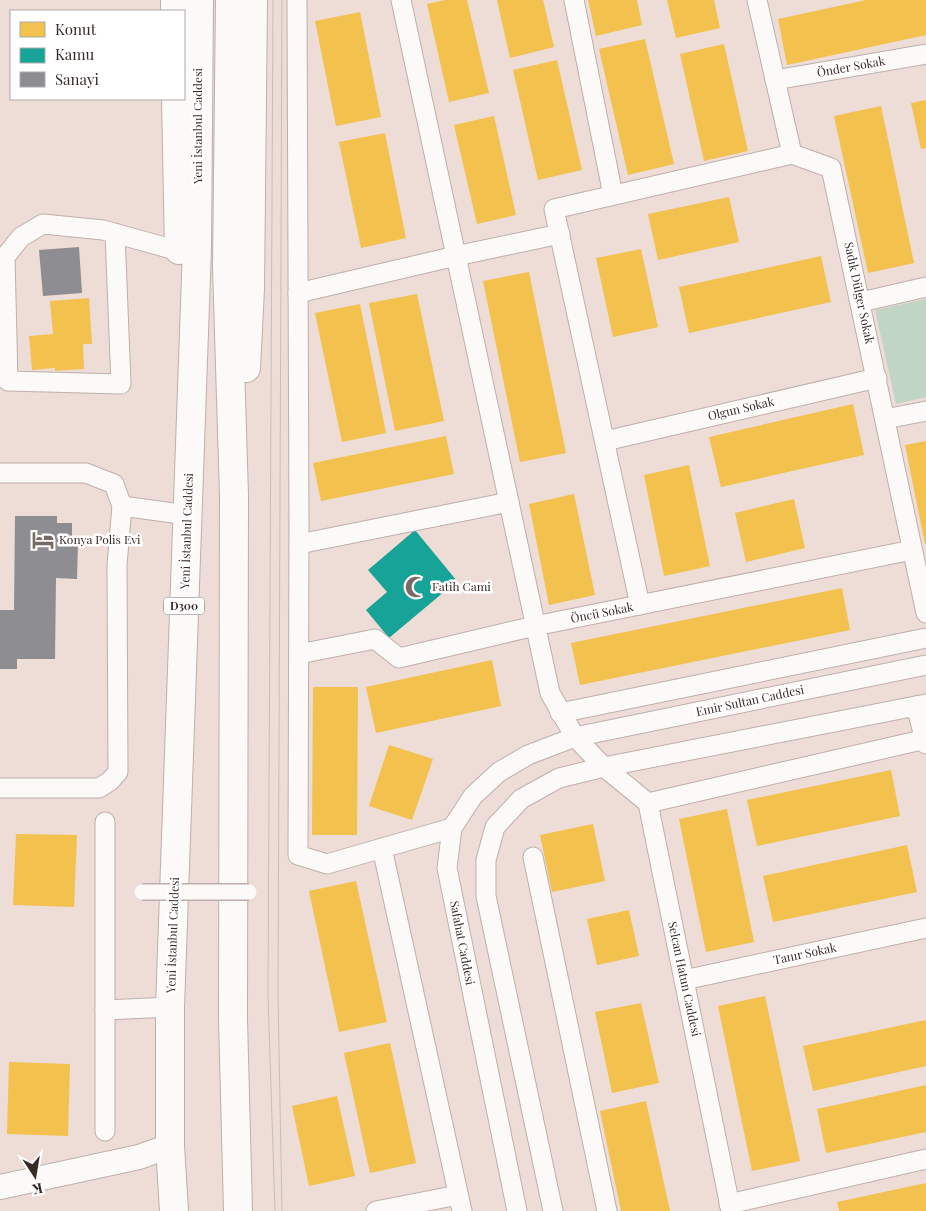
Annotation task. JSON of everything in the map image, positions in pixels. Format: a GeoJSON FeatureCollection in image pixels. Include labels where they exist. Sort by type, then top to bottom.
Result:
{"type":"FeatureCollection","features":[{"type":"Feature","properties":{"kind":"highway","name":"Yeni İstanbul Caddesi"},"geometry":{"type":"LineString","coordinates":[[174,1211],[170,1146],[170,1007],[193,370],[198,175],[199,0]]}},
{"type":"Feature","properties":{"kind":"highway"},"geometry":{"type":"LineString","coordinates":[[230,0],[227,267],[234,496],[233,1019],[238,1211]]}},
{"type":"Feature","properties":{"kind":"highway"},"geometry":{"type":"LineString","coordinates":[[234,496],[242,424],[250,289],[253,0]]}},
{"type":"Feature","properties":{"kind":"highway"},"geometry":{"type":"LineString","coordinates":[[176,100],[179,289],[183,327],[193,370]]}},
{"type":"Feature","properties":{"kind":"street"},"geometry":{"type":"LineString","coordinates":[[297,0],[298,855],[327,864],[452,828]]}},
{"type":"Feature","properties":{"kind":"street"},"geometry":{"type":"LineString","coordinates":[[400,0],[550,693],[575,737],[604,767],[648,802],[926,741],[921,705],[604,767],[559,778],[522,799],[496,827],[486,860],[486,896],[553,1211]]}},
{"type":"Feature","properties":{"kind":"street"},"geometry":{"type":"LineString","coordinates":[[574,0],[613,195]]}},
{"type":"Feature","properties":{"kind":"street"},"geometry":{"type":"LineString","coordinates":[[640,605],[554,209],[792,154],[757,0]]}},
{"type":"Feature","properties":{"kind":"street","name":"Önder Sokak"},"geometry":{"type":"LineString","coordinates":[[775,80],[926,54]]}},
{"type":"Feature","properties":{"kind":"street","name":"Sadık Dülger Sokak"},"geometry":{"type":"LineString","coordinates":[[792,154],[831,168],[926,613]]}},
{"type":"Feature","properties":{"kind":"street"},"geometry":{"type":"LineString","coordinates":[[115,233],[121,384],[8,381],[5,257],[21,237],[43,224],[103,230],[115,233],[179,252]]}},
{"type":"Feature","properties":{"kind":"street"},"geometry":{"type":"LineString","coordinates":[[298,293],[560,234]]}},
{"type":"Feature","properties":{"kind":"street"},"geometry":{"type":"LineString","coordinates":[[861,302],[926,287]]}},
{"type":"Feature","properties":{"kind":"street","name":"Olgun Sokak"},"geometry":{"type":"LineString","coordinates":[[605,441],[877,378]]}},
{"type":"Feature","properties":{"kind":"street"},"geometry":{"type":"LineString","coordinates":[[885,419],[926,411]]}},
{"type":"Feature","properties":{"kind":"street"},"geometry":{"type":"LineString","coordinates":[[0,473],[86,473],[114,484],[122,506],[117,565],[118,772],[110,781],[99,788],[0,788]]}},
{"type":"Feature","properties":{"kind":"street"},"geometry":{"type":"LineString","coordinates":[[299,544],[508,502]]}},
{"type":"Feature","properties":{"kind":"street"},"geometry":{"type":"LineString","coordinates":[[122,506],[188,515]]}},
{"type":"Feature","properties":{"kind":"street","name":"Öncü Sokak"},"geometry":{"type":"LineString","coordinates":[[299,654],[375,639],[399,658],[535,626],[912,550]]}},
{"type":"Feature","properties":{"kind":"street"},"geometry":{"type":"LineString","coordinates":[[560,713],[926,638]]}},
{"type":"Feature","properties":{"kind":"street","name":"Emir Sultan Caddesi"},"geometry":{"type":"LineString","coordinates":[[575,737],[926,665]]}},
{"type":"Feature","properties":{"kind":"street","name":"Safahat Caddesi"},"geometry":{"type":"LineString","coordinates":[[517,1211],[447,868],[452,828],[473,796],[499,772],[528,755],[575,737]]}},
{"type":"Feature","properties":{"kind":"street","name":"Selcan Hatun Caddesi"},"geometry":{"type":"LineString","coordinates":[[648,802],[730,1207]]}},
{"type":"Feature","properties":{"kind":"street"},"geometry":{"type":"LineString","coordinates":[[105,822],[105,1131]]}},
{"type":"Feature","properties":{"kind":"street"},"geometry":{"type":"LineString","coordinates":[[376,1211],[460,1203],[382,848]]}},
{"type":"Feature","properties":{"kind":"street"},"geometry":{"type":"LineString","coordinates":[[533,857],[607,1211]]}},
{"type":"Feature","properties":{"kind":"street"},"geometry":{"type":"LineString","coordinates":[[142,892],[249,892]]}},
{"type":"Feature","properties":{"kind":"street","name":"Tanır Sokak"},"geometry":{"type":"LineString","coordinates":[[684,980],[926,928]]}},
{"type":"Feature","properties":{"kind":"street"},"geometry":{"type":"LineString","coordinates":[[105,1010],[170,1007]]}},
{"type":"Feature","properties":{"kind":"street"},"geometry":{"type":"LineString","coordinates":[[0,1187],[139,1157],[170,1146]]}},
{"type":"Feature","properties":{"kind":"street"},"geometry":{"type":"LineString","coordinates":[[730,1207],[926,1159]]}},
{"type":"Feature","properties":{"kind":"green space"},"geometry":{"type":"Polygon","coordinates":[[[926,299],[926,397],[896,404],[875,310],[926,299]]]}},
{"type":"Feature","properties":{"kind":"building: Konut"},"geometry":{"type":"Polygon","coordinates":[[[445,0],[467,0],[489,93],[449,102],[427,4],[445,0]]]}},
{"type":"Feature","properties":{"kind":"building: Konut"},"geometry":{"type":"Polygon","coordinates":[[[497,0],[543,0],[554,47],[510,58],[497,0]]]}},
{"type":"Feature","properties":{"kind":"building: Konut"},"geometry":{"type":"Polygon","coordinates":[[[588,0],[637,0],[642,25],[596,36],[588,0]]]}},
{"type":"Feature","properties":{"kind":"building: Konut"},"geometry":{"type":"Polygon","coordinates":[[[667,0],[714,0],[720,28],[676,38],[667,0]]]}},
{"type":"Feature","properties":{"kind":"building: Konut"},"geometry":{"type":"Polygon","coordinates":[[[866,0],[926,0],[926,35],[787,65],[778,19],[866,0]]]}},
{"type":"Feature","properties":{"kind":"building: Konut"},"geometry":{"type":"Polygon","coordinates":[[[360,12],[381,117],[336,126],[315,21],[360,12]]]}},
{"type":"Feature","properties":{"kind":"building: Konut"},"geometry":{"type":"Polygon","coordinates":[[[645,39],[674,164],[628,175],[599,49],[645,39]]]}},
{"type":"Feature","properties":{"kind":"building: Konut"},"geometry":{"type":"Polygon","coordinates":[[[724,44],[748,151],[704,161],[680,54],[724,44]]]}},
{"type":"Feature","properties":{"kind":"building: Konut"},"geometry":{"type":"Polygon","coordinates":[[[557,60],[582,170],[538,180],[513,70],[557,60]]]}},
{"type":"Feature","properties":{"kind":"building: Konut"},"geometry":{"type":"Polygon","coordinates":[[[926,100],[926,148],[921,149],[911,103],[926,100]]]}},
{"type":"Feature","properties":{"kind":"building: Konut"},"geometry":{"type":"Polygon","coordinates":[[[881,106],[914,263],[868,273],[834,116],[881,106]]]}},
{"type":"Feature","properties":{"kind":"building: Konut"},"geometry":{"type":"Polygon","coordinates":[[[494,116],[516,215],[477,224],[454,125],[494,116]]]}},
{"type":"Feature","properties":{"kind":"building: Konut"},"geometry":{"type":"Polygon","coordinates":[[[385,133],[406,238],[361,248],[339,142],[385,133]]]}},
{"type":"Feature","properties":{"kind":"building: Konut"},"geometry":{"type":"Polygon","coordinates":[[[729,197],[739,242],[658,260],[648,214],[729,197]]]}},
{"type":"Feature","properties":{"kind":"building: Konut"},"geometry":{"type":"Polygon","coordinates":[[[641,249],[658,327],[613,337],[596,258],[641,249]]]}},
{"type":"Feature","properties":{"kind":"building: Konut"},"geometry":{"type":"Polygon","coordinates":[[[821,256],[831,302],[689,333],[679,287],[821,256]]]}},
{"type":"Feature","properties":{"kind":"building: Konut"},"geometry":{"type":"Polygon","coordinates":[[[529,272],[566,453],[520,462],[483,281],[529,272]]]}},
{"type":"Feature","properties":{"kind":"building: Konut"},"geometry":{"type":"Polygon","coordinates":[[[417,294],[444,421],[395,431],[369,303],[417,294]]]}},
{"type":"Feature","properties":{"kind":"building: Konut"},"geometry":{"type":"Polygon","coordinates":[[[89,298],[92,344],[83,344],[84,369],[55,371],[55,368],[32,370],[29,336],[53,334],[50,301],[89,298]]]}},
{"type":"Feature","properties":{"kind":"building: Konut"},"geometry":{"type":"Polygon","coordinates":[[[360,304],[386,433],[342,442],[315,313],[360,304]]]}},
{"type":"Feature","properties":{"kind":"building: Konut"},"geometry":{"type":"Polygon","coordinates":[[[853,404],[864,455],[721,487],[709,437],[853,404]]]}},
{"type":"Feature","properties":{"kind":"building: Konut"},"geometry":{"type":"Polygon","coordinates":[[[446,436],[454,474],[321,501],[313,463],[446,436]]]}},
{"type":"Feature","properties":{"kind":"building: Konut"},"geometry":{"type":"Polygon","coordinates":[[[926,441],[926,544],[925,544],[905,445],[926,441]]]}},
{"type":"Feature","properties":{"kind":"building: Konut"},"geometry":{"type":"Polygon","coordinates":[[[689,465],[710,566],[664,576],[644,475],[689,465]]]}},
{"type":"Feature","properties":{"kind":"building: Konut"},"geometry":{"type":"Polygon","coordinates":[[[574,494],[595,595],[549,605],[529,504],[574,494]]]}},
{"type":"Feature","properties":{"kind":"building: Konut"},"geometry":{"type":"Polygon","coordinates":[[[794,499],[805,548],[746,562],[735,513],[794,499]]]}},
{"type":"Feature","properties":{"kind":"building: Konut"},"geometry":{"type":"Polygon","coordinates":[[[842,588],[850,630],[580,685],[571,643],[842,588]]]}},
{"type":"Feature","properties":{"kind":"building: Konut"},"geometry":{"type":"Polygon","coordinates":[[[492,660],[501,706],[376,733],[366,687],[492,660]]]}},
{"type":"Feature","properties":{"kind":"building: Konut"},"geometry":{"type":"Polygon","coordinates":[[[313,687],[358,687],[357,835],[312,835],[313,687]]]}},
{"type":"Feature","properties":{"kind":"building: Konut"},"geometry":{"type":"Polygon","coordinates":[[[389,745],[433,759],[412,820],[369,806],[389,745]]]}},
{"type":"Feature","properties":{"kind":"building: Konut"},"geometry":{"type":"Polygon","coordinates":[[[891,770],[900,816],[757,846],[747,800],[891,770]]]}},
{"type":"Feature","properties":{"kind":"building: Konut"},"geometry":{"type":"Polygon","coordinates":[[[727,809],[754,942],[706,952],[679,819],[727,809]]]}},
{"type":"Feature","properties":{"kind":"building: Konut"},"geometry":{"type":"Polygon","coordinates":[[[593,824],[605,881],[552,892],[540,835],[593,824]]]}},
{"type":"Feature","properties":{"kind":"building: Konut"},"geometry":{"type":"Polygon","coordinates":[[[16,834],[77,835],[74,907],[13,905],[16,834]]]}},
{"type":"Feature","properties":{"kind":"building: Konut"},"geometry":{"type":"Polygon","coordinates":[[[907,845],[917,892],[773,922],[763,876],[907,845]]]}},
{"type":"Feature","properties":{"kind":"building: Konut"},"geometry":{"type":"Polygon","coordinates":[[[356,881],[387,1022],[339,1032],[309,891],[356,881]]]}},
{"type":"Feature","properties":{"kind":"building: Konut"},"geometry":{"type":"Polygon","coordinates":[[[629,910],[639,956],[597,965],[587,919],[629,910]]]}},
{"type":"Feature","properties":{"kind":"building: Konut"},"geometry":{"type":"Polygon","coordinates":[[[765,996],[800,1161],[752,1171],[718,1006],[765,996]]]}},
{"type":"Feature","properties":{"kind":"building: Konut"},"geometry":{"type":"Polygon","coordinates":[[[641,1003],[659,1083],[612,1093],[595,1012],[641,1003]]]}},
{"type":"Feature","properties":{"kind":"building: Konut"},"geometry":{"type":"Polygon","coordinates":[[[926,1020],[926,1066],[813,1091],[803,1046],[926,1020]]]}},
{"type":"Feature","properties":{"kind":"building: Konut"},"geometry":{"type":"Polygon","coordinates":[[[390,1043],[416,1163],[370,1173],[344,1053],[390,1043]]]}},
{"type":"Feature","properties":{"kind":"building: Konut"},"geometry":{"type":"Polygon","coordinates":[[[9,1062],[70,1064],[68,1136],[7,1134],[9,1062]]]}},
{"type":"Feature","properties":{"kind":"building: Konut"},"geometry":{"type":"Polygon","coordinates":[[[926,1085],[926,1132],[826,1153],[817,1109],[926,1085]]]}},
{"type":"Feature","properties":{"kind":"building: Konut"},"geometry":{"type":"Polygon","coordinates":[[[337,1096],[355,1176],[309,1186],[292,1106],[337,1096]]]}},
{"type":"Feature","properties":{"kind":"building: Konut"},"geometry":{"type":"Polygon","coordinates":[[[646,1101],[670,1211],[621,1211],[600,1111],[646,1101]]]}},
{"type":"Feature","properties":{"kind":"building: Konut"},"geometry":{"type":"Polygon","coordinates":[[[926,1183],[926,1211],[839,1211],[837,1202],[926,1183]]]}},
{"type":"Feature","properties":{"kind":"building: Kamu","name":"Fatih Cami"},"geometry":{"type":"Polygon","coordinates":[[[415,530],[457,581],[389,638],[366,610],[387,592],[368,570],[415,530]]]}},
{"type":"Feature","properties":{"kind":"building: Sanayi"},"geometry":{"type":"Polygon","coordinates":[[[79,247],[82,293],[43,296],[39,250],[79,247]]]}},
{"type":"Feature","properties":{"kind":"building: Sanayi"},"geometry":{"type":"Polygon","coordinates":[[[15,516],[57,516],[57,523],[72,523],[72,542],[78,542],[77,579],[56,578],[55,659],[17,659],[17,669],[0,669],[0,610],[14,610],[15,516]]]}},
{"type":"Feature","properties":{"kind":"tram line"},"geometry":{"type":"LineString","coordinates":[[273,0],[268,995],[275,1211]]}},
{"type":"Feature","properties":{"kind":"tram line"},"geometry":{"type":"LineString","coordinates":[[282,0],[278,995],[282,1211]]}},
{"type":"Feature","properties":{"kind":"place","name":"Konya Polis Evi"},"geometry":{"type":"Point","coordinates":[43,540]}},
{"type":"Feature","properties":{"kind":"place","name":"Fatih Cami"},"geometry":{"type":"Point","coordinates":[416,587]}}]}
